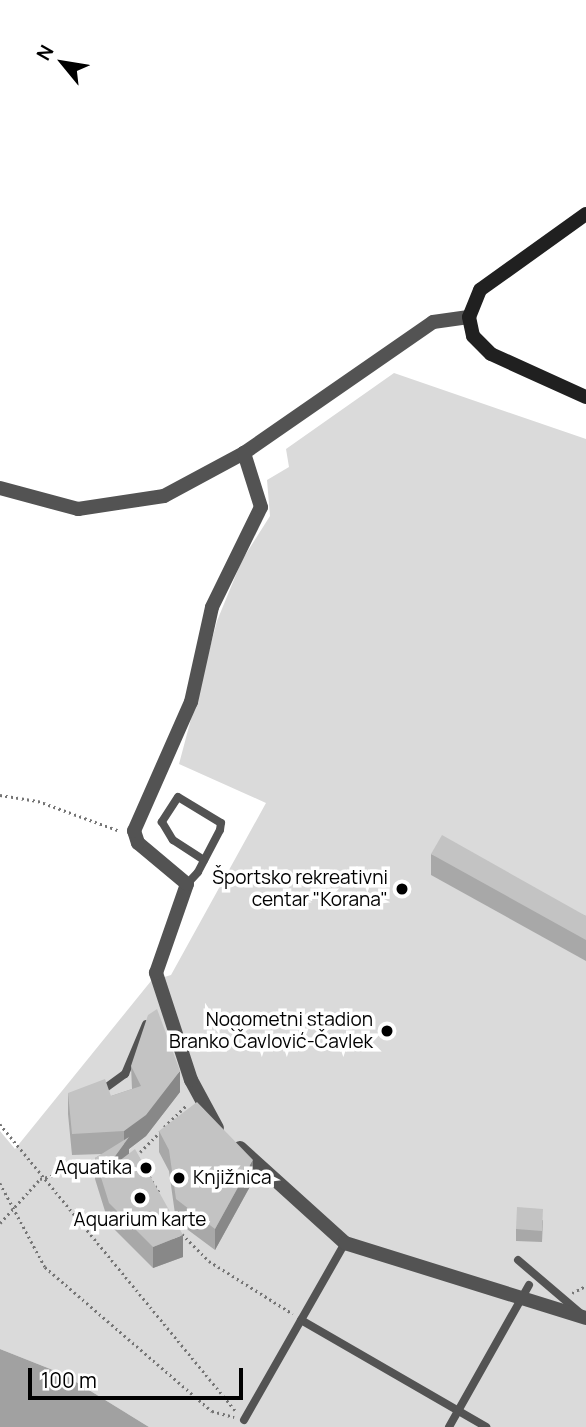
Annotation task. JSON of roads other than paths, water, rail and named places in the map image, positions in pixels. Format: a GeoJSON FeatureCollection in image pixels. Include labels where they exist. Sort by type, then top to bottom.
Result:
{"type":"FeatureCollection","features":[{"type":"Feature","properties":{"kind":"street"},"geometry":{"type":"LineString","coordinates":[[586,214],[480,290],[470,317],[473,336],[491,354],[586,397]]}},
{"type":"Feature","properties":{"kind":"street"},"geometry":{"type":"LineString","coordinates":[[0,488],[78,509],[117,508],[164,496],[244,453],[433,322],[470,317]]}},
{"type":"Feature","properties":{"kind":"street"},"geometry":{"type":"LineString","coordinates":[[244,453],[261,508],[212,607],[191,702],[134,831],[138,843],[187,884],[159,957],[166,1012],[212,1123],[345,1243],[586,1318]]}},
{"type":"Feature","properties":{"kind":"lane"},"geometry":{"type":"LineString","coordinates":[[187,884],[205,860],[221,823],[178,797],[162,822],[173,840],[205,860]]}},
{"type":"Feature","properties":{"kind":"lane"},"geometry":{"type":"LineString","coordinates":[[85,1099],[116,1085],[147,1021],[166,1012]]}},
{"type":"Feature","properties":{"kind":"lane"},"geometry":{"type":"LineString","coordinates":[[244,1420],[345,1243]]}},
{"type":"Feature","properties":{"kind":"lane"},"geometry":{"type":"LineString","coordinates":[[518,1260],[586,1318]]}},
{"type":"Feature","properties":{"kind":"lane"},"geometry":{"type":"LineString","coordinates":[[449,1427],[529,1286]]}},
{"type":"Feature","properties":{"kind":"lane"},"geometry":{"type":"LineString","coordinates":[[301,1320],[486,1427]]}},
{"type":"Feature","properties":{"kind":"place","name":"Športsko rekreativni centar \"Korana\""},"geometry":{"type":"Point","coordinates":[402,889]}},
{"type":"Feature","properties":{"kind":"place","name":"Nogometni stadion Branko Čavlović-Čavlek"},"geometry":{"type":"Point","coordinates":[387,1031]}},
{"type":"Feature","properties":{"kind":"place","name":"Aquatika"},"geometry":{"type":"Point","coordinates":[146,1168]}},
{"type":"Feature","properties":{"kind":"place","name":"Knjižnica"},"geometry":{"type":"Point","coordinates":[179,1178]}},
{"type":"Feature","properties":{"kind":"place","name":"Aquarium karte"},"geometry":{"type":"Point","coordinates":[140,1198]}}]}
